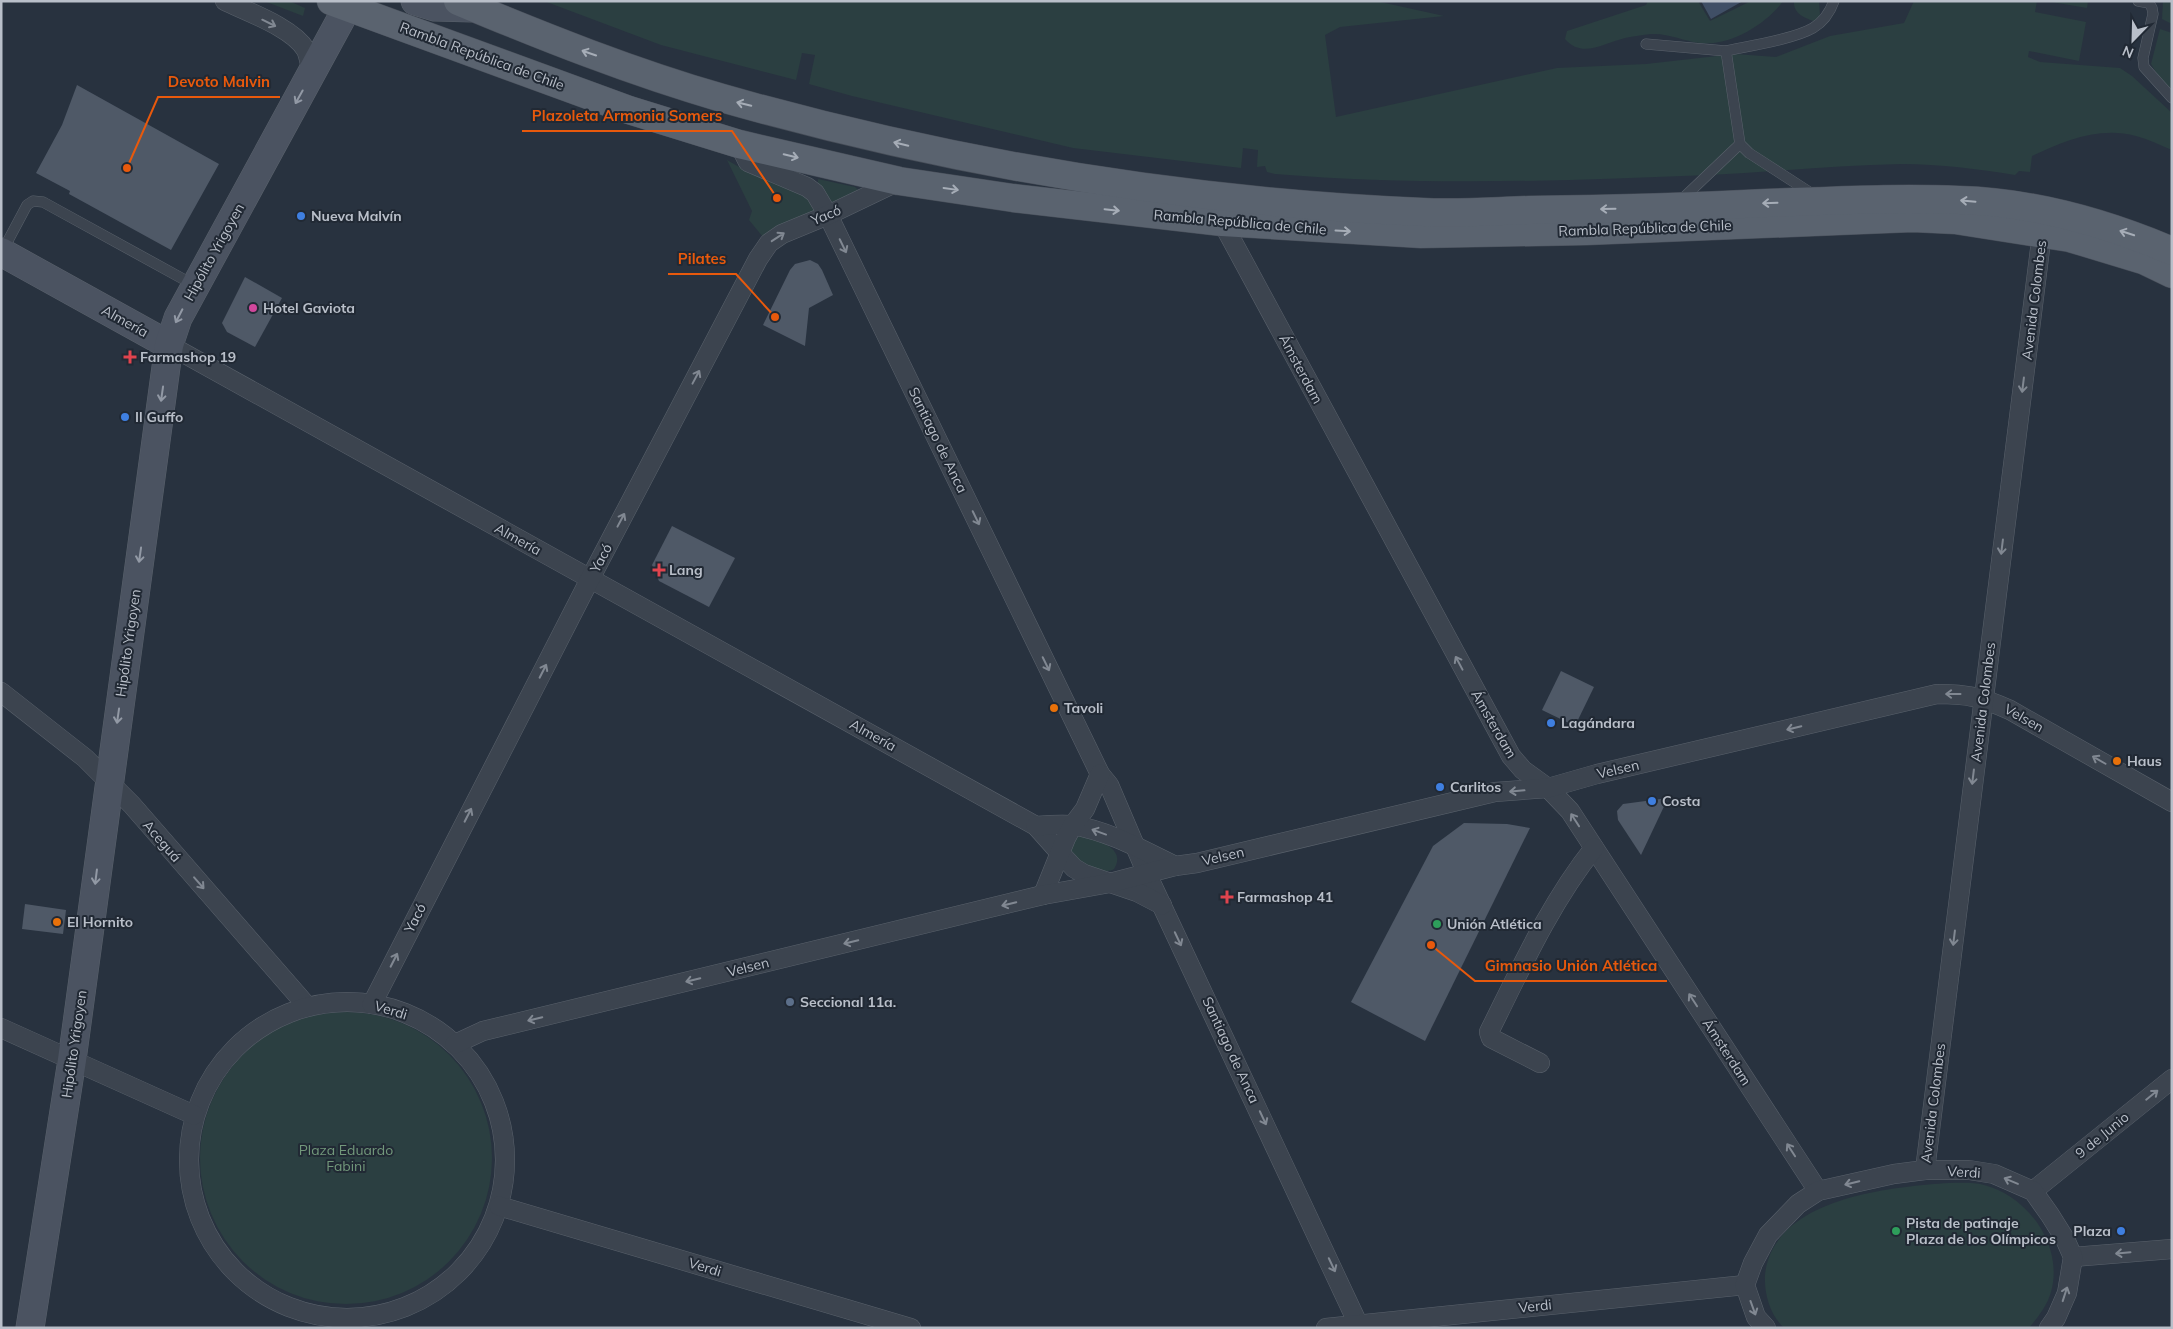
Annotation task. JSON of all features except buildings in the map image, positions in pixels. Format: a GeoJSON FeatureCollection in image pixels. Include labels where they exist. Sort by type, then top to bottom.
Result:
{"type":"FeatureCollection","features":[{"type":"Feature","properties":{"kind":"main road","name":"Rambla República de Chile"},"geometry":{"type":"LineString","coordinates":[[344,3],[629,110],[739,144],[899,181],[1046,203],[1222,222],[1421,234],[1587,231],[1913,218],[1980,223],[2070,238],[2134,258],[2172,274]]}},
{"type":"Feature","properties":{"kind":"main road","name":"Rambla República de Chile"},"geometry":{"type":"LineString","coordinates":[[466,4],[567,46],[720,97],[910,146],[1035,171],[1161,190],[1268,201],[1428,212],[1672,207],[1823,201],[1962,200],[2014,206],[2073,218],[2142,239],[2172,252]]}},
{"type":"Feature","properties":{"kind":"street"},"geometry":{"type":"LineString","coordinates":[[225,1],[284,30],[295,38],[306,50],[312,73]]}},
{"type":"Feature","properties":{"kind":"street"},"geometry":{"type":"LineString","coordinates":[[415,1],[435,7],[466,4]]}},
{"type":"Feature","properties":{"kind":"street","name":"Hipólito Yrigoyen"},"geometry":{"type":"LineString","coordinates":[[30,1328],[72,1060],[108,782],[169,346],[178,318],[312,73],[344,3]]}},
{"type":"Feature","properties":{"kind":"street","name":"Santiago de Anca"},"geometry":{"type":"LineString","coordinates":[[739,144],[748,162],[807,187],[815,193],[828,215],[1100,774],[1109,785],[1162,905],[1360,1326]]}},
{"type":"Feature","properties":{"kind":"street","name":"Yacó"},"geometry":{"type":"LineString","coordinates":[[372,1004],[590,579],[758,259],[769,243],[782,234],[828,215],[899,181]]}},
{"type":"Feature","properties":{"kind":"street","name":"Ámsterdam"},"geometry":{"type":"LineString","coordinates":[[1222,222],[1511,756],[1523,770],[1548,788],[1570,811],[1818,1191]]}},
{"type":"Feature","properties":{"kind":"street","name":"Avenida Colombes"},"geometry":{"type":"LineString","coordinates":[[1925,1170],[2042,233]]}},
{"type":"Feature","properties":{"kind":"street","name":"Almería"},"geometry":{"type":"LineString","coordinates":[[2,252],[1036,826],[1074,868],[1084,874],[1137,892],[1162,905]]}},
{"type":"Feature","properties":{"kind":"street","name":"Aceguá"},"geometry":{"type":"LineString","coordinates":[[1,692],[85,758],[132,805],[307,1006]]}},
{"type":"Feature","properties":{"kind":"street","name":"Velsen"},"geometry":{"type":"LineString","coordinates":[[455,1044],[483,1032],[1043,895],[1110,883],[1495,792],[1548,788],[1597,774],[1937,694],[1964,694],[1983,698],[2010,710],[2172,802]]}},
{"type":"Feature","properties":{"kind":"street"},"geometry":{"type":"LineString","coordinates":[[1043,895],[1072,825],[1085,809],[1100,774]]}},
{"type":"Feature","properties":{"kind":"street"},"geometry":{"type":"LineString","coordinates":[[1036,826],[1072,825],[1088,828],[1136,847],[1176,866]]}},
{"type":"Feature","properties":{"kind":"street"},"geometry":{"type":"LineString","coordinates":[[1540,1064],[1491,1038],[1489,1032],[1567,885],[1594,848]]}},
{"type":"Feature","properties":{"kind":"street","name":"Verdi"},"geometry":{"type":"LineString","coordinates":[[347,1001],[372,1004],[402,1011],[430,1025],[455,1044],[480,1074],[490,1091],[501,1119],[506,1147],[505,1177],[499,1206],[488,1233],[473,1258],[453,1279],[437,1290],[402,1308],[343,1323],[308,1314],[274,1301],[244,1281],[219,1254],[201,1222],[190,1188],[188,1151],[194,1115],[206,1086],[223,1060],[245,1038],[271,1020],[307,1006],[347,1001]]}},
{"type":"Feature","properties":{"kind":"street"},"geometry":{"type":"LineString","coordinates":[[1,1028],[194,1115]]}},
{"type":"Feature","properties":{"kind":"street","name":"9 de Junio"},"geometry":{"type":"LineString","coordinates":[[2032,1192],[2172,1079]]}},
{"type":"Feature","properties":{"kind":"street","name":"Verdi"},"geometry":{"type":"LineString","coordinates":[[1326,1328],[1745,1285],[1753,1263],[1768,1235],[1798,1204],[1818,1191],[1894,1174],[1925,1170],[1969,1170],[1994,1174],[2032,1192],[2050,1215],[2073,1257]]}},
{"type":"Feature","properties":{"kind":"street","name":"Verdi"},"geometry":{"type":"LineString","coordinates":[[499,1206],[911,1328]]}},
{"type":"Feature","properties":{"kind":"street"},"geometry":{"type":"LineString","coordinates":[[2049,1328],[2056,1318],[2067,1293],[2073,1257],[2172,1249]]}},
{"type":"Feature","properties":{"kind":"street"},"geometry":{"type":"LineString","coordinates":[[1745,1285],[1756,1316],[1766,1328]]}},
{"type":"Feature","properties":{"kind":"lane"},"geometry":{"type":"LineString","coordinates":[[1646,44],[1726,51],[1813,28],[1828,14],[1834,1]]}},
{"type":"Feature","properties":{"kind":"lane"},"geometry":{"type":"LineString","coordinates":[[2138,1],[2149,3],[2153,14],[2143,58],[2144,67],[2172,98]]}},
{"type":"Feature","properties":{"kind":"lane"},"geometry":{"type":"LineString","coordinates":[[1726,51],[1740,144],[1749,153],[1823,201]]}},
{"type":"Feature","properties":{"kind":"lane"},"geometry":{"type":"LineString","coordinates":[[1672,207],[1740,144]]}},
{"type":"Feature","properties":{"kind":"lane"},"geometry":{"type":"LineString","coordinates":[[2,252],[27,206],[34,201],[43,202],[195,286]]}},
{"type":"Feature","properties":{"kind":"green space"},"geometry":{"type":"Polygon","coordinates":[[[264,1],[289,1],[305,8],[303,16],[264,1]]]}},
{"type":"Feature","properties":{"kind":"green space"},"geometry":{"type":"Polygon","coordinates":[[[544,1],[1376,1],[1444,16],[1340,27],[1325,35],[1336,117],[1557,68],[1646,64],[1735,54],[1776,57],[1830,36],[1904,23],[1914,1],[2037,1],[2035,12],[2086,22],[2079,61],[2029,51],[2028,57],[2040,62],[2120,68],[2132,76],[2172,113],[2172,150],[2150,140],[2122,133],[2095,134],[2069,140],[2032,156],[2030,172],[2019,171],[2015,175],[1959,167],[1902,164],[1709,175],[1492,181],[1384,180],[1275,174],[1267,172],[1265,166],[1257,167],[1258,150],[1243,148],[1241,168],[1073,148],[852,96],[809,84],[815,55],[802,53],[796,80],[661,45],[544,1]]]}},
{"type":"Feature","properties":{"kind":"green space"},"geometry":{"type":"Polygon","coordinates":[[[1648,1],[1698,1],[1710,21],[1751,1],[1783,1],[1776,10],[1757,25],[1735,38],[1723,41],[1700,43],[1651,34],[1628,37],[1586,49],[1572,45],[1565,39],[1567,31],[1646,5],[1648,1]]]}},
{"type":"Feature","properties":{"kind":"green space"},"geometry":{"type":"Polygon","coordinates":[[[1794,1],[1819,1],[1820,15],[1816,22],[1798,12],[1795,9],[1794,1]]]}},
{"type":"Feature","properties":{"kind":"green space"},"geometry":{"type":"Polygon","coordinates":[[[2046,1],[2088,1],[2087,8],[2046,1]]]}},
{"type":"Feature","properties":{"kind":"green space"},"geometry":{"type":"Polygon","coordinates":[[[2163,1],[2172,1],[2172,24],[2162,19],[2163,1]]]}},
{"type":"Feature","properties":{"kind":"green space"},"geometry":{"type":"Polygon","coordinates":[[[2160,29],[2172,33],[2172,90],[2157,74],[2151,64],[2160,29]]]}},
{"type":"Feature","properties":{"kind":"green space"},"geometry":{"type":"Polygon","coordinates":[[[727,160],[746,171],[805,195],[810,200],[815,211],[775,227],[763,237],[749,220],[752,211],[727,160]]]}},
{"type":"Feature","properties":{"kind":"green space"},"geometry":{"type":"Polygon","coordinates":[[[818,179],[855,187],[859,191],[831,204],[818,183],[818,179]]]}},
{"type":"Feature","properties":{"kind":"green space"},"geometry":{"type":"Polygon","coordinates":[[[1081,836],[1101,842],[1113,850],[1117,855],[1114,869],[1109,871],[1096,870],[1077,860],[1071,849],[1074,839],[1081,836]]]}},
{"type":"Feature","properties":{"kind":"green space","name":"Plaza Eduardo Fabini"},"geometry":{"type":"Polygon","coordinates":[[[332,1012],[360,1012],[389,1018],[415,1029],[450,1054],[468,1077],[481,1102],[490,1129],[492,1158],[490,1187],[481,1214],[468,1239],[450,1262],[427,1280],[389,1298],[360,1304],[332,1304],[303,1298],[277,1287],[242,1262],[224,1239],[206,1201],[200,1172],[200,1144],[206,1115],[217,1089],[242,1054],[265,1036],[303,1018],[332,1012]]]}},
{"type":"Feature","properties":{"kind":"green space"},"geometry":{"type":"Polygon","coordinates":[[[1949,1183],[1980,1184],[2000,1191],[2015,1200],[2039,1225],[2052,1257],[2054,1275],[2047,1302],[2029,1328],[1784,1328],[1779,1323],[1769,1304],[1765,1275],[1773,1249],[1789,1229],[1811,1213],[1838,1202],[1896,1188],[1949,1183]]]}},
{"type":"Feature","properties":{"kind":"water"},"geometry":{"type":"Polygon","coordinates":[[[1701,1],[1743,1],[1711,19],[1701,1]]]}},
{"type":"Feature","properties":{"kind":"place","name":"Devoto Malvin"},"geometry":{"type":"Point","coordinates":[127,168]}},
{"type":"Feature","properties":{"kind":"place","name":"Plazoleta Armonia Somers"},"geometry":{"type":"Point","coordinates":[777,198]}},
{"type":"Feature","properties":{"kind":"place","name":"Nueva Malvín"},"geometry":{"type":"Point","coordinates":[301,216]}},
{"type":"Feature","properties":{"kind":"place","name":"Hotel Gaviota"},"geometry":{"type":"Point","coordinates":[253,308]}},
{"type":"Feature","properties":{"kind":"place","name":"Pilates"},"geometry":{"type":"Point","coordinates":[775,317]}},
{"type":"Feature","properties":{"kind":"place","name":"Farmashop 19"},"geometry":{"type":"Point","coordinates":[130,357]}},
{"type":"Feature","properties":{"kind":"place","name":"Il Guffo"},"geometry":{"type":"Point","coordinates":[125,417]}},
{"type":"Feature","properties":{"kind":"place","name":"Lang"},"geometry":{"type":"Point","coordinates":[659,570]}},
{"type":"Feature","properties":{"kind":"place","name":"Tavoli"},"geometry":{"type":"Point","coordinates":[1054,708]}},
{"type":"Feature","properties":{"kind":"place","name":"Lagándara"},"geometry":{"type":"Point","coordinates":[1551,723]}},
{"type":"Feature","properties":{"kind":"place","name":"Haus"},"geometry":{"type":"Point","coordinates":[2117,761]}},
{"type":"Feature","properties":{"kind":"place","name":"Carlitos"},"geometry":{"type":"Point","coordinates":[1440,787]}},
{"type":"Feature","properties":{"kind":"place","name":"Costa"},"geometry":{"type":"Point","coordinates":[1652,801]}},
{"type":"Feature","properties":{"kind":"place","name":"Farmashop 41"},"geometry":{"type":"Point","coordinates":[1227,897]}},
{"type":"Feature","properties":{"kind":"place","name":"El Hornito"},"geometry":{"type":"Point","coordinates":[57,922]}},
{"type":"Feature","properties":{"kind":"place","name":"Unión Atlética"},"geometry":{"type":"Point","coordinates":[1437,924]}},
{"type":"Feature","properties":{"kind":"place","name":"Gimnasio Unión Atlética"},"geometry":{"type":"Point","coordinates":[1431,945]}},
{"type":"Feature","properties":{"kind":"place","name":"Seccional 11a."},"geometry":{"type":"Point","coordinates":[790,1002]}},
{"type":"Feature","properties":{"kind":"place","name":"Pista de patinaje Plaza de los Olímpicos"},"geometry":{"type":"Point","coordinates":[1896,1231]}},
{"type":"Feature","properties":{"kind":"place","name":"Plaza"},"geometry":{"type":"Point","coordinates":[2121,1231]}}]}
